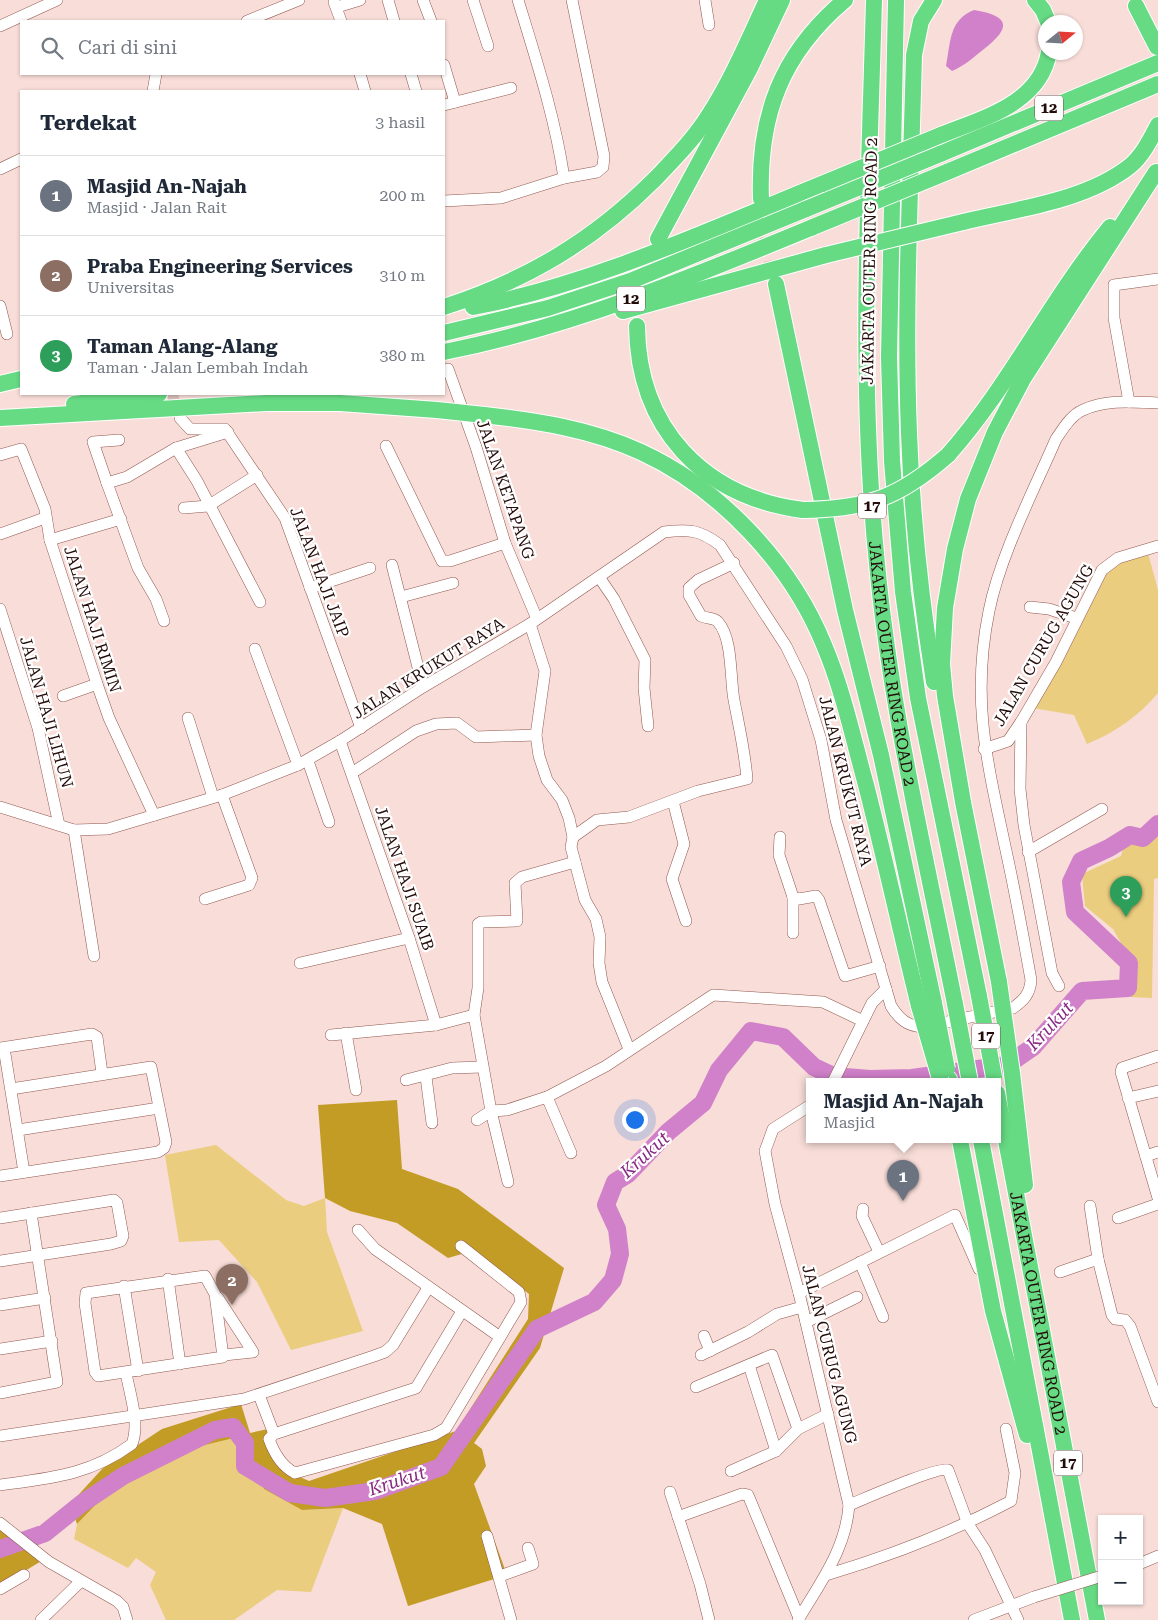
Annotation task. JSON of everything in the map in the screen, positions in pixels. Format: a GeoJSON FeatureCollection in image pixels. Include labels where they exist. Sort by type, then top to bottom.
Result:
{"type":"FeatureCollection","features":[{"type":"Feature","properties":{"kind":"highway"},"geometry":{"type":"LineString","coordinates":[[445,307],[486,293],[541,267],[589,237],[631,203],[675,159],[709,116],[739,62],[766,0]]}},
{"type":"Feature","properties":{"kind":"highway"},"geometry":{"type":"LineString","coordinates":[[658,239],[749,70],[782,0]]}},
{"type":"Feature","properties":{"kind":"highway"},"geometry":{"type":"LineString","coordinates":[[760,199],[763,134],[775,94],[794,56],[820,21],[845,0]]}},
{"type":"Feature","properties":{"kind":"highway","name":"JAKARTA OUTER RING ROAD 2"},"geometry":{"type":"LineString","coordinates":[[874,0],[866,350],[868,451],[877,565],[896,709],[969,1078]]}},
{"type":"Feature","properties":{"kind":"highway","name":"JAKARTA OUTER RING ROAD 2"},"geometry":{"type":"LineString","coordinates":[[896,0],[889,357],[894,480],[903,592],[918,698],[979,996],[994,1078]]}},
{"type":"Feature","properties":{"kind":"highway"},"geometry":{"type":"LineString","coordinates":[[934,0],[921,21],[914,55],[907,302],[909,433],[915,532],[927,634],[943,733],[963,802]]}},
{"type":"Feature","properties":{"kind":"highway"},"geometry":{"type":"LineString","coordinates":[[1035,0],[1045,15]]}},
{"type":"Feature","properties":{"kind":"highway"},"geometry":{"type":"LineString","coordinates":[[1136,6],[1157,55]]}},
{"type":"Feature","properties":{"kind":"highway","name":"12"},"geometry":{"type":"LineString","coordinates":[[445,333],[548,308],[633,280],[940,154],[1157,55]]}},
{"type":"Feature","properties":{"kind":"highway"},"geometry":{"type":"LineString","coordinates":[[445,313],[478,306],[580,278],[661,250],[995,113],[1028,93],[1039,79],[1047,60]]}},
{"type":"Feature","properties":{"kind":"highway","name":"12"},"geometry":{"type":"LineString","coordinates":[[445,352],[558,325],[673,285],[1158,84]]}},
{"type":"Feature","properties":{"kind":"highway"},"geometry":{"type":"LineString","coordinates":[[558,325],[644,307],[826,255],[1076,194],[1102,183],[1130,166],[1146,148],[1158,125]]}},
{"type":"Feature","properties":{"kind":"highway"},"geometry":{"type":"LineString","coordinates":[[1039,1307],[1012,1073],[999,982],[963,802],[945,696],[942,664],[945,608],[953,557],[968,499],[995,432],[1023,379],[1157,171]]}},
{"type":"Feature","properties":{"kind":"highway"},"geometry":{"type":"LineString","coordinates":[[637,326],[641,370],[648,394],[669,434],[687,456],[710,476],[736,492],[776,507],[803,510],[836,510],[867,504],[889,496],[923,477],[948,455],[990,404],[1079,264],[1157,171]]}},
{"type":"Feature","properties":{"kind":"highway"},"geometry":{"type":"LineString","coordinates":[[776,284],[845,610],[881,755],[926,1005]]}},
{"type":"Feature","properties":{"kind":"highway"},"geometry":{"type":"LineString","coordinates":[[0,384],[20,379]]}},
{"type":"Feature","properties":{"kind":"highway"},"geometry":{"type":"LineString","coordinates":[[0,392],[20,389]]}},
{"type":"Feature","properties":{"kind":"highway"},"geometry":{"type":"LineString","coordinates":[[0,414],[151,395]]}},
{"type":"Feature","properties":{"kind":"highway"},"geometry":{"type":"LineString","coordinates":[[0,418],[266,403],[340,403],[437,410],[539,421],[586,432],[642,452],[684,476],[725,509],[758,540],[787,577],[811,617],[825,646],[842,696],[944,1078]]}},
{"type":"Feature","properties":{"kind":"highway","name":"JAKARTA OUTER RING ROAD 2"},"geometry":{"type":"LineString","coordinates":[[1001,1113],[1097,1620]]}},
{"type":"Feature","properties":{"kind":"highway"},"geometry":{"type":"LineString","coordinates":[[959,1143],[993,1311],[1055,1536]]}},
{"type":"Feature","properties":{"kind":"highway","name":"JAKARTA OUTER RING ROAD 2"},"geometry":{"type":"LineString","coordinates":[[983,1143],[1072,1620]]}},
{"type":"Feature","properties":{"kind":"street"},"geometry":{"type":"LineString","coordinates":[[249,20],[299,0]]}},
{"type":"Feature","properties":{"kind":"street"},"geometry":{"type":"LineString","coordinates":[[342,20],[335,3],[360,0]]}},
{"type":"Feature","properties":{"kind":"street"},"geometry":{"type":"LineString","coordinates":[[388,0],[394,20]]}},
{"type":"Feature","properties":{"kind":"street"},"geometry":{"type":"LineString","coordinates":[[422,0],[431,20]]}},
{"type":"Feature","properties":{"kind":"street"},"geometry":{"type":"LineString","coordinates":[[473,0],[488,46]]}},
{"type":"Feature","properties":{"kind":"street"},"geometry":{"type":"LineString","coordinates":[[518,0],[550,108],[564,178]]}},
{"type":"Feature","properties":{"kind":"street"},"geometry":{"type":"LineString","coordinates":[[445,201],[501,198],[564,178],[597,172],[605,163],[572,0]]}},
{"type":"Feature","properties":{"kind":"street"},"geometry":{"type":"LineString","coordinates":[[705,0],[709,25]]}},
{"type":"Feature","properties":{"kind":"street"},"geometry":{"type":"LineString","coordinates":[[0,26],[52,1]]}},
{"type":"Feature","properties":{"kind":"street"},"geometry":{"type":"LineString","coordinates":[[445,73],[449,103],[511,88]]}},
{"type":"Feature","properties":{"kind":"street"},"geometry":{"type":"LineString","coordinates":[[153,90],[156,75]]}},
{"type":"Feature","properties":{"kind":"street"},"geometry":{"type":"LineString","coordinates":[[360,75],[364,90]]}},
{"type":"Feature","properties":{"kind":"street"},"geometry":{"type":"LineString","coordinates":[[411,75],[416,90]]}},
{"type":"Feature","properties":{"kind":"street"},"geometry":{"type":"LineString","coordinates":[[0,169],[20,159]]}},
{"type":"Feature","properties":{"kind":"street"},"geometry":{"type":"LineString","coordinates":[[1129,402],[1114,318],[1114,285],[1158,278]]}},
{"type":"Feature","properties":{"kind":"street"},"geometry":{"type":"LineString","coordinates":[[0,306],[7,334]]}},
{"type":"Feature","properties":{"kind":"street","name":"JALAN KETAPANG"},"geometry":{"type":"LineString","coordinates":[[448,369],[476,447],[505,543],[533,624],[545,680],[536,735],[539,756],[547,780],[562,800],[573,837],[571,847],[585,900],[596,919],[600,936],[599,963],[602,982],[629,1049]]}},
{"type":"Feature","properties":{"kind":"street","name":"JALAN KRUKUT RAYA"},"geometry":{"type":"LineString","coordinates":[[0,806],[74,830],[108,829],[218,796],[306,766],[423,687],[603,584],[664,532],[686,529],[705,534],[720,545],[786,646],[804,686],[821,740],[836,820],[891,1006],[898,1017],[911,1027],[923,1027],[1014,1008],[1024,1000],[1030,989],[1023,930],[984,749],[980,707],[981,670],[989,610],[1001,569],[1056,439],[1069,421],[1082,410],[1101,405],[1129,402],[1158,403]]}},
{"type":"Feature","properties":{"kind":"street"},"geometry":{"type":"LineString","coordinates":[[180,418],[190,429],[221,428],[228,432]]}},
{"type":"Feature","properties":{"kind":"street"},"geometry":{"type":"LineString","coordinates":[[107,483],[127,477],[176,448],[228,432]]}},
{"type":"Feature","properties":{"kind":"street","name":"JALAN HAJI JAIP"},"geometry":{"type":"LineString","coordinates":[[228,432],[285,518],[361,728]]}},
{"type":"Feature","properties":{"kind":"street"},"geometry":{"type":"LineString","coordinates":[[119,440],[92,442],[138,568],[156,599],[164,621]]}},
{"type":"Feature","properties":{"kind":"street"},"geometry":{"type":"LineString","coordinates":[[386,446],[442,561],[450,561],[505,543]]}},
{"type":"Feature","properties":{"kind":"street"},"geometry":{"type":"LineString","coordinates":[[176,448],[197,481],[208,506],[260,602]]}},
{"type":"Feature","properties":{"kind":"street","name":"JALAN HAJI RIMIN"},"geometry":{"type":"LineString","coordinates":[[0,455],[21,449],[45,509],[50,540],[97,684],[113,726],[154,816]]}},
{"type":"Feature","properties":{"kind":"street"},"geometry":{"type":"LineString","coordinates":[[184,508],[208,506],[257,475]]}},
{"type":"Feature","properties":{"kind":"street"},"geometry":{"type":"LineString","coordinates":[[0,534],[45,518]]}},
{"type":"Feature","properties":{"kind":"street"},"geometry":{"type":"LineString","coordinates":[[50,540],[121,519]]}},
{"type":"Feature","properties":{"kind":"street","name":"JALAN CURUG AGUNG"},"geometry":{"type":"LineString","coordinates":[[984,749],[1008,740],[1021,722],[1056,662],[1076,618],[1102,570],[1118,558],[1158,546]]}},
{"type":"Feature","properties":{"kind":"street"},"geometry":{"type":"LineString","coordinates":[[573,837],[597,820],[629,816],[723,783],[747,779],[746,752],[734,698],[731,657],[720,623],[714,618],[701,616],[690,595],[689,588],[698,580],[734,564]]}},
{"type":"Feature","properties":{"kind":"street"},"geometry":{"type":"LineString","coordinates":[[392,565],[423,687]]}},
{"type":"Feature","properties":{"kind":"street"},"geometry":{"type":"LineString","coordinates":[[310,588],[370,568]]}},
{"type":"Feature","properties":{"kind":"street"},"geometry":{"type":"LineString","coordinates":[[401,597],[452,583]]}},
{"type":"Feature","properties":{"kind":"street"},"geometry":{"type":"LineString","coordinates":[[603,584],[645,660],[644,688],[648,726]]}},
{"type":"Feature","properties":{"kind":"street"},"geometry":{"type":"LineString","coordinates":[[1030,607],[1049,609],[1076,618]]}},
{"type":"Feature","properties":{"kind":"street","name":"JALAN HAJI LIHUN"},"geometry":{"type":"LineString","coordinates":[[0,608],[38,728],[59,825]]}},
{"type":"Feature","properties":{"kind":"street"},"geometry":{"type":"LineString","coordinates":[[255,649],[318,790],[329,822]]}},
{"type":"Feature","properties":{"kind":"street"},"geometry":{"type":"LineString","coordinates":[[63,696],[97,684]]}},
{"type":"Feature","properties":{"kind":"street"},"geometry":{"type":"LineString","coordinates":[[188,718],[252,878],[249,885],[205,899]]}},
{"type":"Feature","properties":{"kind":"street"},"geometry":{"type":"LineString","coordinates":[[1021,722],[1020,789],[1028,852],[1052,974],[1059,986]]}},
{"type":"Feature","properties":{"kind":"street"},"geometry":{"type":"LineString","coordinates":[[350,769],[416,731],[436,724],[457,723],[476,737],[536,735]]}},
{"type":"Feature","properties":{"kind":"street","name":"JALAN HAJI SUAIB"},"geometry":{"type":"LineString","coordinates":[[340,742],[409,938],[436,1025]]}},
{"type":"Feature","properties":{"kind":"street"},"geometry":{"type":"LineString","coordinates":[[673,801],[684,844],[672,879],[686,921]]}},
{"type":"Feature","properties":{"kind":"street"},"geometry":{"type":"LineString","coordinates":[[1028,852],[1102,809]]}},
{"type":"Feature","properties":{"kind":"street"},"geometry":{"type":"LineString","coordinates":[[74,830],[94,956]]}},
{"type":"Feature","properties":{"kind":"street"},"geometry":{"type":"LineString","coordinates":[[780,837],[779,855],[793,897],[793,933]]}},
{"type":"Feature","properties":{"kind":"street"},"geometry":{"type":"LineString","coordinates":[[508,1182],[482,1067],[474,1015],[478,988],[478,924],[481,922],[517,921],[515,883],[527,875],[575,862]]}},
{"type":"Feature","properties":{"kind":"street"},"geometry":{"type":"LineString","coordinates":[[1016,894],[1036,889]]}},
{"type":"Feature","properties":{"kind":"street"},"geometry":{"type":"LineString","coordinates":[[793,897],[816,896],[819,900],[845,976],[880,966]]}},
{"type":"Feature","properties":{"kind":"street"},"geometry":{"type":"LineString","coordinates":[[1023,930],[1044,927]]}},
{"type":"Feature","properties":{"kind":"street"},"geometry":{"type":"LineString","coordinates":[[300,963],[409,938]]}},
{"type":"Feature","properties":{"kind":"street"},"geometry":{"type":"LineString","coordinates":[[835,1077],[872,1003],[886,989]]}},
{"type":"Feature","properties":{"kind":"street"},"geometry":{"type":"LineString","coordinates":[[477,1120],[491,1111],[507,1110],[547,1097],[606,1066],[713,995],[823,1002],[862,1021]]}},
{"type":"Feature","properties":{"kind":"street"},"geometry":{"type":"LineString","coordinates":[[331,1035],[436,1025],[474,1015]]}},
{"type":"Feature","properties":{"kind":"street"},"geometry":{"type":"LineString","coordinates":[[346,1033],[356,1090]]}},
{"type":"Feature","properties":{"kind":"street"},"geometry":{"type":"LineString","coordinates":[[24,1172],[11,1089],[2,1048],[92,1034],[97,1036],[102,1073]]}},
{"type":"Feature","properties":{"kind":"street"},"geometry":{"type":"LineString","coordinates":[[1158,1056],[1121,1069],[1158,1198]]}},
{"type":"Feature","properties":{"kind":"street"},"geometry":{"type":"LineString","coordinates":[[0,1176],[161,1151],[166,1142],[151,1067],[102,1073],[11,1089]]}},
{"type":"Feature","properties":{"kind":"street"},"geometry":{"type":"LineString","coordinates":[[406,1080],[452,1068],[482,1067]]}},
{"type":"Feature","properties":{"kind":"street"},"geometry":{"type":"LineString","coordinates":[[426,1076],[432,1124]]}},
{"type":"Feature","properties":{"kind":"street"},"geometry":{"type":"LineString","coordinates":[[1128,1098],[1158,1091]]}},
{"type":"Feature","properties":{"kind":"street"},"geometry":{"type":"LineString","coordinates":[[547,1097],[572,1153]]}},
{"type":"Feature","properties":{"kind":"street"},"geometry":{"type":"LineString","coordinates":[[18,1130],[159,1108]]}},
{"type":"Feature","properties":{"kind":"street","name":"JALAN CURUG AGUNG"},"geometry":{"type":"LineString","coordinates":[[798,1619],[826,1575],[842,1543],[850,1505],[800,1293],[774,1204],[764,1151],[773,1129],[806,1108]]}},
{"type":"Feature","properties":{"kind":"street"},"geometry":{"type":"LineString","coordinates":[[1146,1156],[1158,1152]]}},
{"type":"Feature","properties":{"kind":"street"},"geometry":{"type":"LineString","coordinates":[[0,1218],[114,1200],[117,1203],[123,1236],[121,1241],[0,1261]]}},
{"type":"Feature","properties":{"kind":"street"},"geometry":{"type":"LineString","coordinates":[[1118,1218],[1158,1204]]}},
{"type":"Feature","properties":{"kind":"street"},"geometry":{"type":"LineString","coordinates":[[1090,1206],[1098,1259],[1112,1315],[1116,1319],[1124,1320],[1130,1326],[1158,1402]]}},
{"type":"Feature","properties":{"kind":"street"},"geometry":{"type":"LineString","coordinates":[[864,1209],[862,1216],[880,1252]]}},
{"type":"Feature","properties":{"kind":"street"},"geometry":{"type":"LineString","coordinates":[[0,1393],[57,1382],[31,1213]]}},
{"type":"Feature","properties":{"kind":"street"},"geometry":{"type":"LineString","coordinates":[[800,1293],[955,1215],[979,1269]]}},
{"type":"Feature","properties":{"kind":"street"},"geometry":{"type":"LineString","coordinates":[[358,1230],[375,1249],[428,1288],[500,1336]]}},
{"type":"Feature","properties":{"kind":"street"},"geometry":{"type":"LineString","coordinates":[[462,1246],[520,1295],[521,1302],[446,1428],[434,1435],[295,1473],[288,1470],[276,1455],[269,1439],[274,1434],[416,1388],[462,1311]]}},
{"type":"Feature","properties":{"kind":"street"},"geometry":{"type":"LineString","coordinates":[[1060,1272],[1098,1259]]}},
{"type":"Feature","properties":{"kind":"street"},"geometry":{"type":"LineString","coordinates":[[860,1262],[883,1317]]}},
{"type":"Feature","properties":{"kind":"street"},"geometry":{"type":"LineString","coordinates":[[205,1276],[253,1352],[224,1355],[220,1358],[103,1377],[98,1376],[95,1372],[84,1297],[88,1291],[124,1286],[168,1279],[205,1276]]}},
{"type":"Feature","properties":{"kind":"street"},"geometry":{"type":"LineString","coordinates":[[168,1279],[180,1364]]}},
{"type":"Feature","properties":{"kind":"street"},"geometry":{"type":"LineString","coordinates":[[124,1286],[138,1371]]}},
{"type":"Feature","properties":{"kind":"street"},"geometry":{"type":"LineString","coordinates":[[0,1436],[231,1402],[259,1395],[385,1352],[400,1335],[428,1288]]}},
{"type":"Feature","properties":{"kind":"street"},"geometry":{"type":"LineString","coordinates":[[216,1294],[224,1355]]}},
{"type":"Feature","properties":{"kind":"street"},"geometry":{"type":"LineString","coordinates":[[806,1322],[857,1297]]}},
{"type":"Feature","properties":{"kind":"street"},"geometry":{"type":"LineString","coordinates":[[0,1305],[45,1298]]}},
{"type":"Feature","properties":{"kind":"street"},"geometry":{"type":"LineString","coordinates":[[704,1336],[705,1353],[748,1332],[777,1314],[802,1307]]}},
{"type":"Feature","properties":{"kind":"street"},"geometry":{"type":"LineString","coordinates":[[0,1349],[52,1341]]}},
{"type":"Feature","properties":{"kind":"street"},"geometry":{"type":"LineString","coordinates":[[696,1387],[772,1355],[798,1429]]}},
{"type":"Feature","properties":{"kind":"street"},"geometry":{"type":"LineString","coordinates":[[749,1365],[776,1451]]}},
{"type":"Feature","properties":{"kind":"street"},"geometry":{"type":"LineString","coordinates":[[0,1484],[72,1474],[103,1464],[132,1444],[135,1433],[134,1415],[126,1373]]}},
{"type":"Feature","properties":{"kind":"street"},"geometry":{"type":"LineString","coordinates":[[259,1395],[274,1434]]}},
{"type":"Feature","properties":{"kind":"street"},"geometry":{"type":"LineString","coordinates":[[732,1471],[776,1451],[798,1429],[828,1414]]}},
{"type":"Feature","properties":{"kind":"street"},"geometry":{"type":"LineString","coordinates":[[826,1575],[867,1563],[968,1524],[1011,1501],[1015,1473],[1006,1429]]}},
{"type":"Feature","properties":{"kind":"street"},"geometry":{"type":"LineString","coordinates":[[850,1505],[947,1469],[968,1524],[985,1550],[1018,1620]]}},
{"type":"Feature","properties":{"kind":"street"},"geometry":{"type":"LineString","coordinates":[[670,1492],[700,1584],[709,1620]]}},
{"type":"Feature","properties":{"kind":"street"},"geometry":{"type":"LineString","coordinates":[[678,1517],[746,1494],[798,1619]]}},
{"type":"Feature","properties":{"kind":"street"},"geometry":{"type":"LineString","coordinates":[[0,1523],[80,1582],[117,1601],[123,1607],[127,1620]]}},
{"type":"Feature","properties":{"kind":"street"},"geometry":{"type":"LineString","coordinates":[[487,1536],[500,1576],[511,1620]]}},
{"type":"Feature","properties":{"kind":"street"},"geometry":{"type":"LineString","coordinates":[[500,1576],[533,1564],[528,1548]]}},
{"type":"Feature","properties":{"kind":"street"},"geometry":{"type":"LineString","coordinates":[[1143,1562],[1158,1556]]}},
{"type":"Feature","properties":{"kind":"street"},"geometry":{"type":"LineString","coordinates":[[0,1589],[24,1575]]}},
{"type":"Feature","properties":{"kind":"street"},"geometry":{"type":"LineString","coordinates":[[974,1620],[1034,1597],[1098,1577]]}},
{"type":"Feature","properties":{"kind":"street"},"geometry":{"type":"LineString","coordinates":[[41,1620],[80,1582]]}},
{"type":"Feature","properties":{"kind":"shaded area"},"geometry":{"type":"Polygon","coordinates":[[[974,10],[1001,19],[1002,29],[993,42],[965,64],[952,71],[946,66],[952,32],[960,19],[974,10]]]}},
{"type":"Feature","properties":{"kind":"shaded area"},"geometry":{"type":"Polygon","coordinates":[[[1148,553],[1158,590],[1158,693],[1126,723],[1107,735],[1087,744],[1074,715],[1033,708],[1104,576],[1120,563],[1148,553]]]}},
{"type":"Feature","properties":{"kind":"shaded area"},"geometry":{"type":"Polygon","coordinates":[[[1158,829],[1158,878],[1154,879],[1152,998],[1130,997],[1134,960],[1126,952],[1113,929],[1085,906],[1082,874],[1121,856],[1124,844],[1131,839],[1146,841],[1158,829]]]}},
{"type":"Feature","properties":{"kind":"shaded area"},"geometry":{"type":"Polygon","coordinates":[[[397,1100],[402,1169],[458,1189],[564,1268],[540,1348],[474,1443],[482,1449],[486,1466],[474,1484],[507,1575],[408,1606],[382,1524],[343,1508],[302,1510],[264,1489],[238,1437],[201,1446],[107,1493],[77,1524],[70,1504],[103,1468],[162,1429],[241,1404],[250,1433],[268,1429],[287,1471],[309,1481],[456,1431],[528,1319],[529,1294],[472,1251],[448,1258],[397,1223],[350,1211],[325,1198],[318,1105],[397,1100]]]}},
{"type":"Feature","properties":{"kind":"shaded area"},"geometry":{"type":"Polygon","coordinates":[[[216,1145],[286,1200],[304,1206],[325,1198],[327,1232],[363,1331],[291,1350],[257,1282],[219,1240],[179,1242],[165,1155],[216,1145]]]}},
{"type":"Feature","properties":{"kind":"shaded area"},"geometry":{"type":"Polygon","coordinates":[[[238,1437],[264,1489],[302,1510],[343,1508],[311,1592],[277,1590],[234,1620],[166,1620],[150,1585],[156,1572],[136,1558],[128,1568],[74,1539],[77,1524],[107,1493],[201,1446],[238,1437]]]}},
{"type":"Feature","properties":{"kind":"shaded area"},"geometry":{"type":"Polygon","coordinates":[[[0,1526],[43,1560],[0,1586],[0,1526]]]}},
{"type":"Feature","properties":{"kind":"waterway","name":"Krukut"},"geometry":{"type":"LineString","coordinates":[[912,1078],[1007,1065],[1033,1047],[1082,991],[1128,988],[1129,963],[1075,912],[1071,882],[1081,861],[1109,848],[1130,835],[1143,838],[1158,824]]}},
{"type":"Feature","properties":{"kind":"waterway","name":"Krukut"},"geometry":{"type":"LineString","coordinates":[[0,1549],[45,1533],[81,1504],[123,1476],[215,1430],[233,1427],[245,1443],[245,1466],[290,1493],[325,1498],[375,1491],[441,1467],[537,1329],[594,1302],[613,1280],[620,1254],[617,1229],[606,1205],[615,1182],[628,1174],[668,1132],[703,1103],[719,1070],[751,1031],[783,1037],[814,1067],[833,1076],[858,1078]]}},
{"type":"Feature","properties":{"kind":"tunnel"},"geometry":{"type":"LineString","coordinates":[[763,213],[776,282]]}},
{"type":"Feature","properties":{"kind":"tunnel"},"geometry":{"type":"LineString","coordinates":[[172,395],[179,414]]}},
{"type":"Feature","properties":{"kind":"place","name":"Taman Alang-Alang"},"geometry":{"type":"Point","coordinates":[1126,917]}},
{"type":"Feature","properties":{"kind":"place","name":"Masjid An-Najah"},"geometry":{"type":"Point","coordinates":[903,1201]}},
{"type":"Feature","properties":{"kind":"place","name":"Praba Engineering Services"},"geometry":{"type":"Point","coordinates":[232,1305]}}]}
